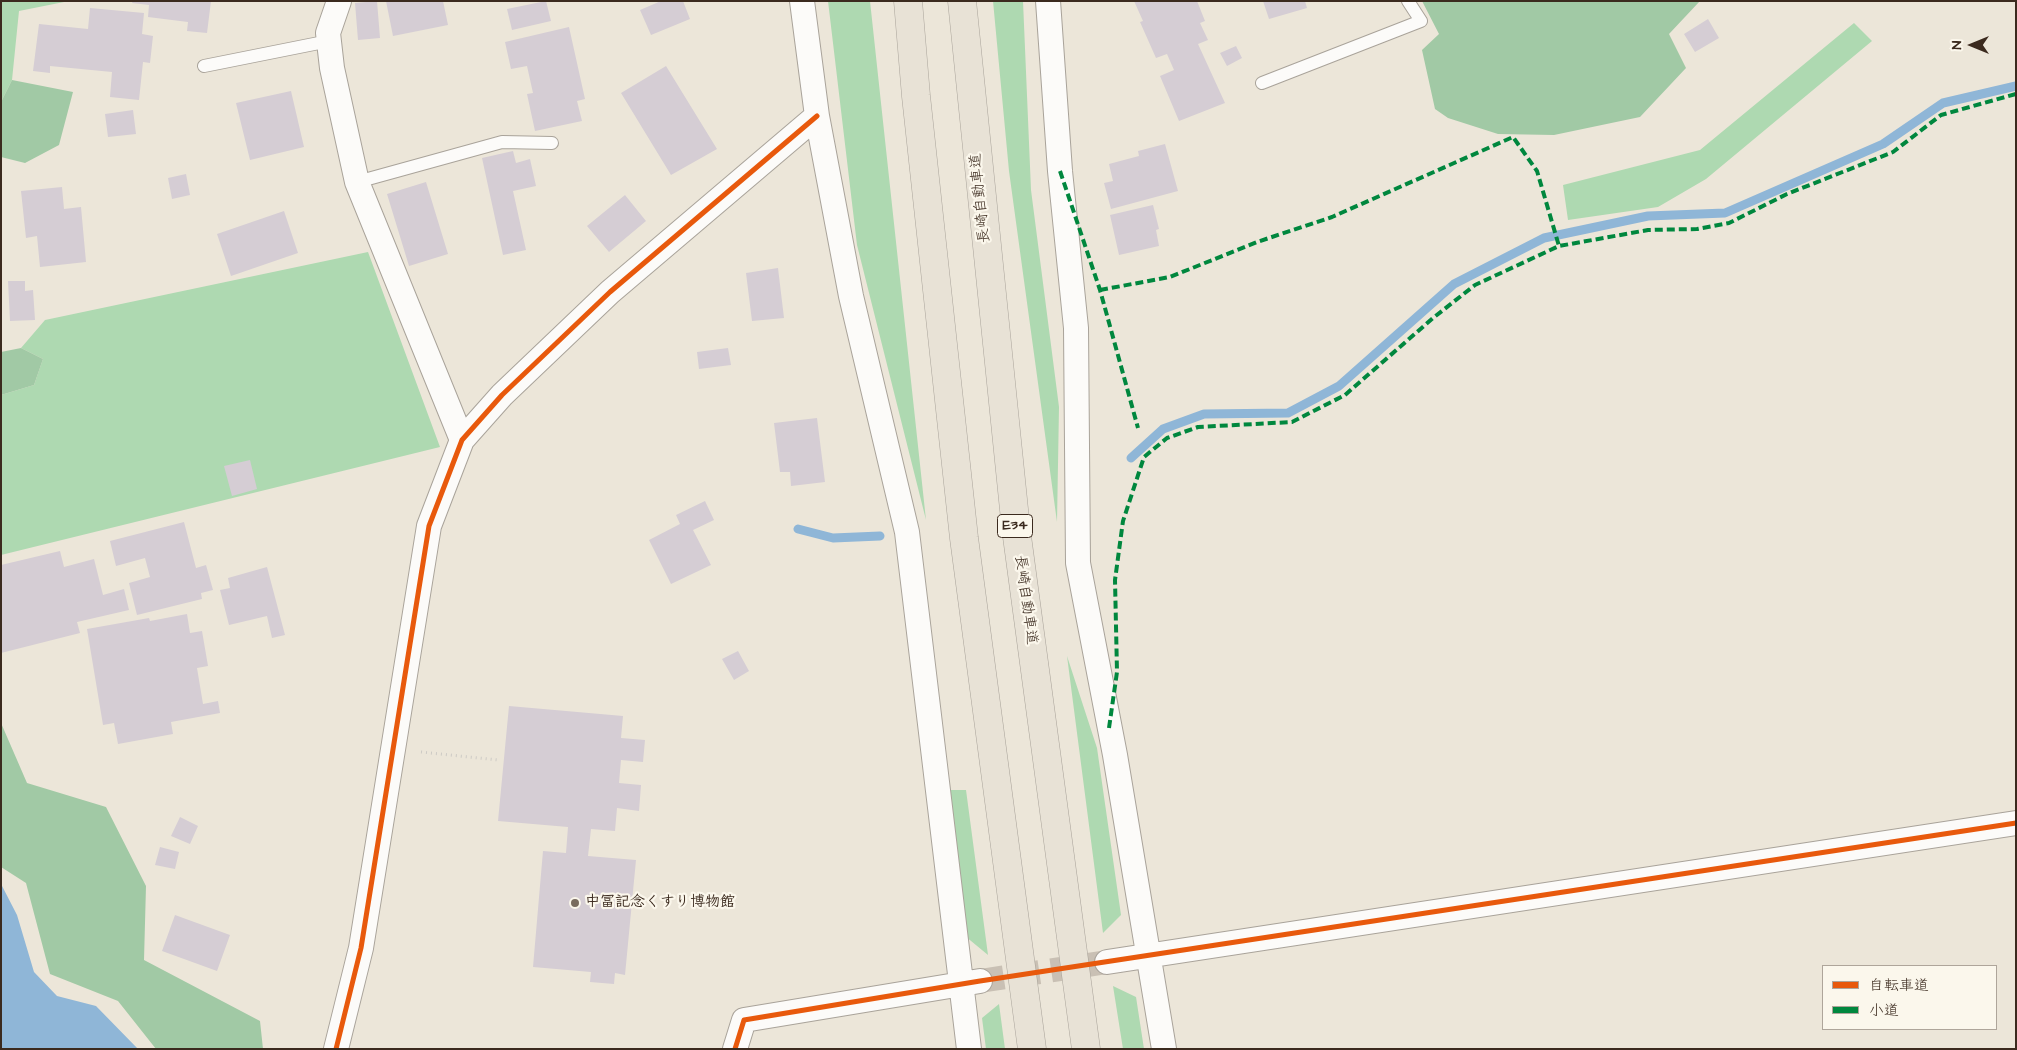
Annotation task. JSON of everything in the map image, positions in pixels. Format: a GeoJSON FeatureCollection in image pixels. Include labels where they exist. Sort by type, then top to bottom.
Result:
{"type":"FeatureCollection","features":[{"type":"Feature","properties":{"kind":"highway"},"geometry":{"type":"LineString","coordinates":[[908,1],[917,106],[964,538],[1032,1049]]}},
{"type":"Feature","properties":{"kind":"highway","name":"長崎自動車道"},"geometry":{"type":"LineString","coordinates":[[962,1],[1016,529],[1086,1049]]}},
{"type":"Feature","properties":{"kind":"street"},"geometry":{"type":"LineString","coordinates":[[339,1],[328,32],[332,68],[357,182],[462,440]]}},
{"type":"Feature","properties":{"kind":"street"},"geometry":{"type":"LineString","coordinates":[[802,1],[817,116],[851,296],[908,532],[970,984],[969,1049]]}},
{"type":"Feature","properties":{"kind":"street"},"geometry":{"type":"LineString","coordinates":[[1048,1],[1060,171],[1076,328],[1078,563],[1115,755],[1164,1049]]}},
{"type":"Feature","properties":{"kind":"street"},"geometry":{"type":"LineString","coordinates":[[336,1049],[361,948],[429,526],[462,440],[502,395],[610,292],[817,116]]}},
{"type":"Feature","properties":{"kind":"street"},"geometry":{"type":"LineString","coordinates":[[1107,962],[2016,823]]}},
{"type":"Feature","properties":{"kind":"street"},"geometry":{"type":"LineString","coordinates":[[735,1049],[744,1020],[970,984]]}},
{"type":"Feature","properties":{"kind":"lane"},"geometry":{"type":"LineString","coordinates":[[1262,83],[1421,21],[1408,1]]}},
{"type":"Feature","properties":{"kind":"lane"},"geometry":{"type":"LineString","coordinates":[[204,66],[329,41]]}},
{"type":"Feature","properties":{"kind":"lane"},"geometry":{"type":"LineString","coordinates":[[357,182],[502,142],[552,143]]}},
{"type":"Feature","properties":{"kind":"path"},"geometry":{"type":"LineString","coordinates":[[393,749],[498,760]]}},
{"type":"Feature","properties":{"kind":"green space"},"geometry":{"type":"Polygon","coordinates":[[[1,1],[69,1],[19,11],[12,80],[1,102],[1,1]]]}},
{"type":"Feature","properties":{"kind":"green space"},"geometry":{"type":"Polygon","coordinates":[[[828,1],[870,1],[926,520],[857,245],[828,1]]]}},
{"type":"Feature","properties":{"kind":"green space"},"geometry":{"type":"Polygon","coordinates":[[[993,1],[1023,1],[1031,190],[1059,407],[1057,522],[1009,171],[993,1]]]}},
{"type":"Feature","properties":{"kind":"green space"},"geometry":{"type":"Polygon","coordinates":[[[1422,1],[1700,1],[1669,34],[1686,68],[1640,117],[1554,135],[1498,134],[1448,118],[1435,109],[1422,50],[1439,34],[1422,1]]]}},
{"type":"Feature","properties":{"kind":"green space"},"geometry":{"type":"Polygon","coordinates":[[[1854,23],[1872,41],[1706,179],[1658,207],[1568,220],[1563,185],[1700,150],[1854,23]]]}},
{"type":"Feature","properties":{"kind":"green space"},"geometry":{"type":"Polygon","coordinates":[[[12,80],[73,92],[59,145],[25,163],[1,157],[1,102],[12,80]]]}},
{"type":"Feature","properties":{"kind":"green space"},"geometry":{"type":"Polygon","coordinates":[[[368,252],[440,447],[1,555],[1,395],[34,385],[43,359],[21,348],[45,320],[368,252]]]}},
{"type":"Feature","properties":{"kind":"green space"},"geometry":{"type":"Polygon","coordinates":[[[21,348],[43,359],[34,385],[1,395],[1,352],[21,348]]]}},
{"type":"Feature","properties":{"kind":"green space"},"geometry":{"type":"Polygon","coordinates":[[[1067,656],[1097,748],[1121,915],[1103,933],[1067,656]]]}},
{"type":"Feature","properties":{"kind":"green space"},"geometry":{"type":"Polygon","coordinates":[[[1,723],[27,783],[106,807],[146,886],[144,960],[260,1021],[263,1049],[156,1049],[118,1001],[50,974],[26,883],[1,867],[1,723]]]}},
{"type":"Feature","properties":{"kind":"green space"},"geometry":{"type":"Polygon","coordinates":[[[950,790],[966,790],[988,955],[965,936],[950,790]]]}},
{"type":"Feature","properties":{"kind":"green space"},"geometry":{"type":"Polygon","coordinates":[[[1113,986],[1136,997],[1144,1049],[1123,1049],[1113,986]]]}},
{"type":"Feature","properties":{"kind":"green space"},"geometry":{"type":"Polygon","coordinates":[[[999,1004],[1005,1049],[986,1049],[982,1018],[999,1004]]]}},
{"type":"Feature","properties":{"kind":"water"},"geometry":{"type":"Polygon","coordinates":[[[1,884],[17,915],[34,972],[57,996],[96,1006],[138,1049],[1,1049],[1,884]]]}},
{"type":"Feature","properties":{"kind":"building"},"geometry":{"type":"Polygon","coordinates":[[[133,1],[211,1],[207,33],[187,31],[188,22],[148,17],[149,5],[132,3],[133,1]]]}},
{"type":"Feature","properties":{"kind":"building"},"geometry":{"type":"Polygon","coordinates":[[[377,1],[380,38],[358,40],[355,3],[377,1]]]}},
{"type":"Feature","properties":{"kind":"building"},"geometry":{"type":"Polygon","coordinates":[[[386,1],[443,1],[448,25],[393,36],[386,1]]]}},
{"type":"Feature","properties":{"kind":"building"},"geometry":{"type":"Polygon","coordinates":[[[546,1],[551,21],[512,30],[507,9],[546,1]]]}},
{"type":"Feature","properties":{"kind":"building"},"geometry":{"type":"Polygon","coordinates":[[[661,1],[683,1],[690,19],[651,35],[640,10],[661,1]]]}},
{"type":"Feature","properties":{"kind":"building"},"geometry":{"type":"Polygon","coordinates":[[[1134,1],[1197,1],[1205,21],[1200,23],[1208,40],[1198,44],[1225,103],[1179,121],[1160,76],[1174,70],[1167,54],[1156,58],[1140,22],[1143,21],[1134,1]]]}},
{"type":"Feature","properties":{"kind":"building"},"geometry":{"type":"Polygon","coordinates":[[[1263,1],[1305,1],[1307,8],[1269,19],[1263,1]]]}},
{"type":"Feature","properties":{"kind":"building"},"geometry":{"type":"Polygon","coordinates":[[[90,8],[144,13],[142,34],[153,36],[150,63],[143,62],[139,100],[110,97],[112,72],[50,66],[50,73],[33,71],[39,24],[88,29],[90,8]]]}},
{"type":"Feature","properties":{"kind":"building"},"geometry":{"type":"Polygon","coordinates":[[[1708,19],[1719,38],[1695,52],[1684,34],[1708,19]]]}},
{"type":"Feature","properties":{"kind":"building"},"geometry":{"type":"Polygon","coordinates":[[[569,27],[585,99],[577,101],[582,121],[535,131],[527,94],[533,93],[527,66],[511,69],[505,42],[569,27]]]}},
{"type":"Feature","properties":{"kind":"building"},"geometry":{"type":"Polygon","coordinates":[[[1236,46],[1242,58],[1227,66],[1220,53],[1236,46]]]}},
{"type":"Feature","properties":{"kind":"building"},"geometry":{"type":"Polygon","coordinates":[[[666,66],[717,149],[671,175],[621,93],[666,66]]]}},
{"type":"Feature","properties":{"kind":"building"},"geometry":{"type":"Polygon","coordinates":[[[291,91],[304,147],[250,160],[236,103],[291,91]]]}},
{"type":"Feature","properties":{"kind":"building"},"geometry":{"type":"Polygon","coordinates":[[[133,110],[136,134],[108,137],[105,114],[133,110]]]}},
{"type":"Feature","properties":{"kind":"building"},"geometry":{"type":"Polygon","coordinates":[[[1165,144],[1178,191],[1111,209],[1104,183],[1113,181],[1109,164],[1139,156],[1138,151],[1165,144]]]}},
{"type":"Feature","properties":{"kind":"building"},"geometry":{"type":"Polygon","coordinates":[[[513,151],[516,163],[530,159],[536,186],[513,191],[526,250],[503,255],[482,158],[513,151]]]}},
{"type":"Feature","properties":{"kind":"building"},"geometry":{"type":"Polygon","coordinates":[[[186,174],[190,195],[172,199],[168,178],[186,174]]]}},
{"type":"Feature","properties":{"kind":"building"},"geometry":{"type":"Polygon","coordinates":[[[426,182],[448,254],[409,266],[387,194],[426,182]]]}},
{"type":"Feature","properties":{"kind":"building"},"geometry":{"type":"Polygon","coordinates":[[[62,187],[64,209],[81,207],[86,262],[40,267],[37,236],[26,238],[21,191],[62,187]]]}},
{"type":"Feature","properties":{"kind":"building"},"geometry":{"type":"Polygon","coordinates":[[[625,195],[646,221],[609,252],[587,226],[625,195]]]}},
{"type":"Feature","properties":{"kind":"building"},"geometry":{"type":"Polygon","coordinates":[[[1153,205],[1159,229],[1156,230],[1159,246],[1119,255],[1110,215],[1153,205]]]}},
{"type":"Feature","properties":{"kind":"building"},"geometry":{"type":"Polygon","coordinates":[[[284,211],[298,253],[231,276],[217,234],[284,211]]]}},
{"type":"Feature","properties":{"kind":"building"},"geometry":{"type":"Polygon","coordinates":[[[778,268],[784,318],[752,321],[746,273],[778,268]]]}},
{"type":"Feature","properties":{"kind":"building"},"geometry":{"type":"Polygon","coordinates":[[[8,281],[25,281],[25,291],[33,290],[35,320],[10,321],[8,281]]]}},
{"type":"Feature","properties":{"kind":"building"},"geometry":{"type":"Polygon","coordinates":[[[728,348],[731,365],[699,369],[697,352],[728,348]]]}},
{"type":"Feature","properties":{"kind":"building"},"geometry":{"type":"Polygon","coordinates":[[[817,418],[825,482],[791,486],[790,472],[780,472],[774,423],[817,418]]]}},
{"type":"Feature","properties":{"kind":"building"},"geometry":{"type":"Polygon","coordinates":[[[250,460],[257,489],[232,496],[224,466],[250,460]]]}},
{"type":"Feature","properties":{"kind":"building"},"geometry":{"type":"Polygon","coordinates":[[[705,501],[714,520],[693,530],[711,565],[671,584],[649,540],[680,524],[676,515],[705,501]]]}},
{"type":"Feature","properties":{"kind":"building"},"geometry":{"type":"Polygon","coordinates":[[[184,522],[196,568],[206,565],[213,590],[201,593],[202,599],[137,615],[129,583],[150,577],[145,558],[116,566],[110,541],[184,522]]]}},
{"type":"Feature","properties":{"kind":"building"},"geometry":{"type":"Polygon","coordinates":[[[60,551],[64,567],[94,559],[103,595],[124,589],[129,610],[77,622],[80,633],[1,653],[1,565],[60,551]]]}},
{"type":"Feature","properties":{"kind":"building"},"geometry":{"type":"Polygon","coordinates":[[[267,567],[285,635],[272,638],[267,616],[229,625],[220,590],[230,588],[228,578],[267,567]]]}},
{"type":"Feature","properties":{"kind":"building"},"geometry":{"type":"Polygon","coordinates":[[[187,614],[190,633],[202,631],[208,666],[197,668],[203,704],[218,701],[220,713],[171,722],[173,734],[118,744],[114,723],[103,725],[87,629],[149,618],[150,621],[187,614]]]}},
{"type":"Feature","properties":{"kind":"building"},"geometry":{"type":"Polygon","coordinates":[[[738,651],[749,671],[734,680],[722,659],[738,651]]]}},
{"type":"Feature","properties":{"kind":"building"},"geometry":{"type":"Polygon","coordinates":[[[509,706],[623,716],[621,738],[645,740],[643,762],[621,760],[619,783],[641,785],[639,811],[617,808],[615,831],[591,829],[588,856],[636,860],[625,975],[615,973],[614,984],[590,982],[591,972],[533,967],[543,851],[566,853],[568,827],[498,821],[509,706]]]}},
{"type":"Feature","properties":{"kind":"building"},"geometry":{"type":"Polygon","coordinates":[[[180,817],[198,826],[190,844],[171,836],[180,817]]]}},
{"type":"Feature","properties":{"kind":"building"},"geometry":{"type":"Polygon","coordinates":[[[160,847],[179,852],[175,869],[155,865],[160,847]]]}},
{"type":"Feature","properties":{"kind":"building"},"geometry":{"type":"Polygon","coordinates":[[[175,915],[230,935],[217,971],[162,951],[175,915]]]}},
{"type":"Feature","properties":{"kind":"waterway"},"geometry":{"type":"LineString","coordinates":[[1131,458],[1163,429],[1204,414],[1288,413],[1339,386],[1454,284],[1544,238],[1648,216],[1725,213],[1883,144],[1943,103],[2016,86]]}},
{"type":"Feature","properties":{"kind":"waterway"},"geometry":{"type":"LineString","coordinates":[[798,529],[833,538],[880,536]]}},
{"type":"Feature","properties":{"kind":"tunnel"},"geometry":{"type":"LineString","coordinates":[[980,981],[1107,962]]}},
{"type":"Feature","properties":{"kind":"marked path"},"geometry":{"type":"LineString","coordinates":[[1109,728],[1117,672],[1115,580],[1123,521],[1144,457],[1167,438],[1198,427],[1292,422],[1345,395],[1433,318],[1475,285],[1559,246],[1648,230],[1697,229],[1729,223],[1787,194],[1893,152],[1941,115],[2016,94]]}},
{"type":"Feature","properties":{"kind":"marked path"},"geometry":{"type":"LineString","coordinates":[[1100,290],[1170,277],[1257,242],[1332,217],[1513,137],[1537,171],[1559,246]]}},
{"type":"Feature","properties":{"kind":"marked path"},"geometry":{"type":"LineString","coordinates":[[1060,171],[1100,290],[1138,428]]}},
{"type":"Feature","properties":{"kind":"cycle path"},"geometry":{"type":"LineString","coordinates":[[336,1049],[361,948],[429,526],[462,440],[502,395],[610,292],[817,116]]}},
{"type":"Feature","properties":{"kind":"cycle path"},"geometry":{"type":"LineString","coordinates":[[735,1049],[744,1020],[980,981],[2016,823]]}},
{"type":"Feature","properties":{"kind":"place","name":"中冨記念くすり博物館"},"geometry":{"type":"Point","coordinates":[575,903]}}]}
